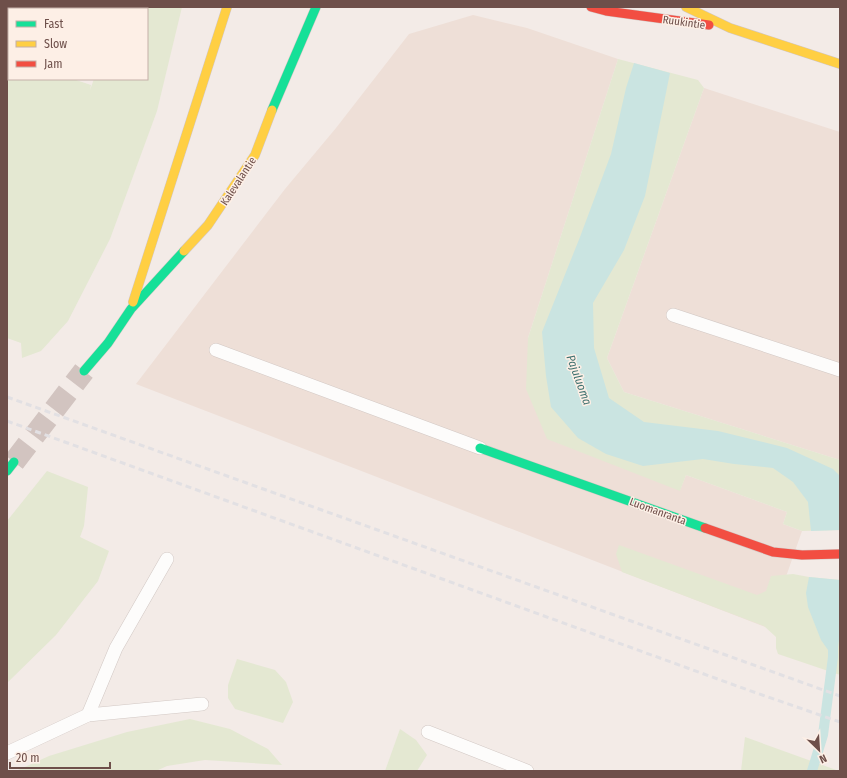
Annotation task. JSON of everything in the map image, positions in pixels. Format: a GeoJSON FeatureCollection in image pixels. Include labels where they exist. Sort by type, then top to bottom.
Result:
{"type":"FeatureCollection","features":[{"type":"Feature","properties":{"kind":"main road","name":"Kalevalantie"},"geometry":{"type":"LineString","coordinates":[[131,309],[227,7]]}},
{"type":"Feature","properties":{"kind":"main road","name":"Kalevalantie"},"geometry":{"type":"LineString","coordinates":[[84,371],[108,343],[131,309],[208,225],[255,155],[273,108],[316,7]]}},
{"type":"Feature","properties":{"kind":"main road","name":"Ruukintie"},"geometry":{"type":"LineString","coordinates":[[591,7],[606,11],[730,28]]}},
{"type":"Feature","properties":{"kind":"main road","name":"Ruukintie"},"geometry":{"type":"LineString","coordinates":[[686,7],[730,28],[840,64]]}},
{"type":"Feature","properties":{"kind":"main road","name":"Luomanranta"},"geometry":{"type":"LineString","coordinates":[[480,448],[773,552],[802,555],[840,554]]}},
{"type":"Feature","properties":{"kind":"main road"},"geometry":{"type":"LineString","coordinates":[[7,471],[14,462]]}},
{"type":"Feature","properties":{"kind":"lane"},"geometry":{"type":"LineString","coordinates":[[672,315],[840,370]]}},
{"type":"Feature","properties":{"kind":"lane"},"geometry":{"type":"LineString","coordinates":[[216,350],[480,448]]}},
{"type":"Feature","properties":{"kind":"lane"},"geometry":{"type":"LineString","coordinates":[[88,715],[116,648],[167,559]]}},
{"type":"Feature","properties":{"kind":"lane"},"geometry":{"type":"LineString","coordinates":[[7,753],[88,715],[202,704]]}},
{"type":"Feature","properties":{"kind":"lane"},"geometry":{"type":"LineString","coordinates":[[428,732],[527,771]]}},
{"type":"Feature","properties":{"kind":"shaded area"},"geometry":{"type":"Polygon","coordinates":[[[7,7],[119,7],[8,8],[7,58],[7,7]]]}},
{"type":"Feature","properties":{"kind":"shaded area"},"geometry":{"type":"Polygon","coordinates":[[[473,15],[527,28],[618,59],[528,338],[680,490],[686,475],[787,512],[783,524],[802,531],[768,628],[136,384],[285,189],[336,128],[409,34],[473,15]]]}},
{"type":"Feature","properties":{"kind":"shaded area"},"geometry":{"type":"Polygon","coordinates":[[[704,88],[840,132],[840,460],[624,392],[607,358],[704,88]]]}},
{"type":"Feature","properties":{"kind":"green space"},"geometry":{"type":"Polygon","coordinates":[[[182,7],[157,111],[110,239],[68,321],[41,351],[22,358],[21,343],[7,338],[7,58],[8,80],[76,80],[91,85],[90,90],[94,80],[148,80],[148,8],[120,8],[182,7]]]}},
{"type":"Feature","properties":{"kind":"green space"},"geometry":{"type":"Polygon","coordinates":[[[618,59],[698,80],[704,88],[607,358],[624,392],[840,460],[840,530],[802,531],[783,524],[787,512],[686,475],[680,491],[547,439],[526,389],[528,338],[618,59]]]}},
{"type":"Feature","properties":{"kind":"green space"},"geometry":{"type":"Polygon","coordinates":[[[47,471],[88,487],[84,526],[80,537],[109,551],[98,581],[56,635],[7,683],[7,521],[47,471]]]}},
{"type":"Feature","properties":{"kind":"green space"},"geometry":{"type":"Polygon","coordinates":[[[619,545],[757,595],[766,591],[771,576],[793,574],[840,580],[840,675],[778,654],[776,648],[776,637],[764,626],[622,572],[616,554],[619,545]]]}},
{"type":"Feature","properties":{"kind":"green space"},"geometry":{"type":"Polygon","coordinates":[[[237,659],[275,670],[286,682],[293,702],[283,723],[235,709],[228,698],[228,685],[237,659]]]}},
{"type":"Feature","properties":{"kind":"green space"},"geometry":{"type":"Polygon","coordinates":[[[190,719],[230,729],[268,749],[282,765],[205,760],[167,766],[156,771],[16,771],[49,756],[127,732],[190,719]]]}},
{"type":"Feature","properties":{"kind":"green space"},"geometry":{"type":"Polygon","coordinates":[[[400,729],[416,740],[427,755],[417,771],[385,771],[400,729]]]}},
{"type":"Feature","properties":{"kind":"green space"},"geometry":{"type":"Polygon","coordinates":[[[745,737],[839,771],[741,771],[745,737]]]}},
{"type":"Feature","properties":{"kind":"water"},"geometry":{"type":"Polygon","coordinates":[[[634,63],[670,73],[645,196],[624,250],[593,303],[594,348],[609,398],[644,422],[718,431],[787,448],[833,469],[840,476],[840,530],[811,531],[808,502],[793,482],[773,468],[703,459],[643,466],[606,454],[578,438],[551,407],[546,376],[542,332],[611,154],[626,88],[634,63]]]}},
{"type":"Feature","properties":{"kind":"water"},"geometry":{"type":"Polygon","coordinates":[[[809,577],[840,580],[840,633],[838,647],[833,657],[821,640],[808,607],[806,593],[809,577]]]}},
{"type":"Feature","properties":{"kind":"waterway","name":"Pajuluoma"},"geometry":{"type":"LineString","coordinates":[[812,771],[823,735],[833,657],[833,643]]}},
{"type":"Feature","properties":{"kind":"tunnel"},"geometry":{"type":"LineString","coordinates":[[14,462],[84,371]]}},
{"type":"Feature","properties":{"kind":"railway"},"geometry":{"type":"LineString","coordinates":[[7,397],[840,696]]}},
{"type":"Feature","properties":{"kind":"railway"},"geometry":{"type":"LineString","coordinates":[[7,421],[840,722]]}},
{"type":"Feature","properties":{"kind":"traffic: fast"},"geometry":{"type":"LineString","coordinates":[[272,110],[316,7]]}},
{"type":"Feature","properties":{"kind":"traffic: fast"},"geometry":{"type":"LineString","coordinates":[[84,371],[108,343],[131,309],[184,251]]}},
{"type":"Feature","properties":{"kind":"traffic: fast"},"geometry":{"type":"LineString","coordinates":[[480,448],[705,528]]}},
{"type":"Feature","properties":{"kind":"traffic: fast"},"geometry":{"type":"LineString","coordinates":[[7,471],[14,462]]}},
{"type":"Feature","properties":{"kind":"traffic: slow"},"geometry":{"type":"LineString","coordinates":[[133,302],[227,7]]}},
{"type":"Feature","properties":{"kind":"traffic: slow"},"geometry":{"type":"LineString","coordinates":[[686,7],[730,28],[840,64]]}},
{"type":"Feature","properties":{"kind":"traffic: slow"},"geometry":{"type":"LineString","coordinates":[[184,251],[208,225],[255,155],[272,110]]}},
{"type":"Feature","properties":{"kind":"traffic: jam"},"geometry":{"type":"LineString","coordinates":[[591,7],[606,11],[709,25]]}},
{"type":"Feature","properties":{"kind":"traffic: jam"},"geometry":{"type":"LineString","coordinates":[[705,528],[773,552],[802,555],[840,554]]}}]}
